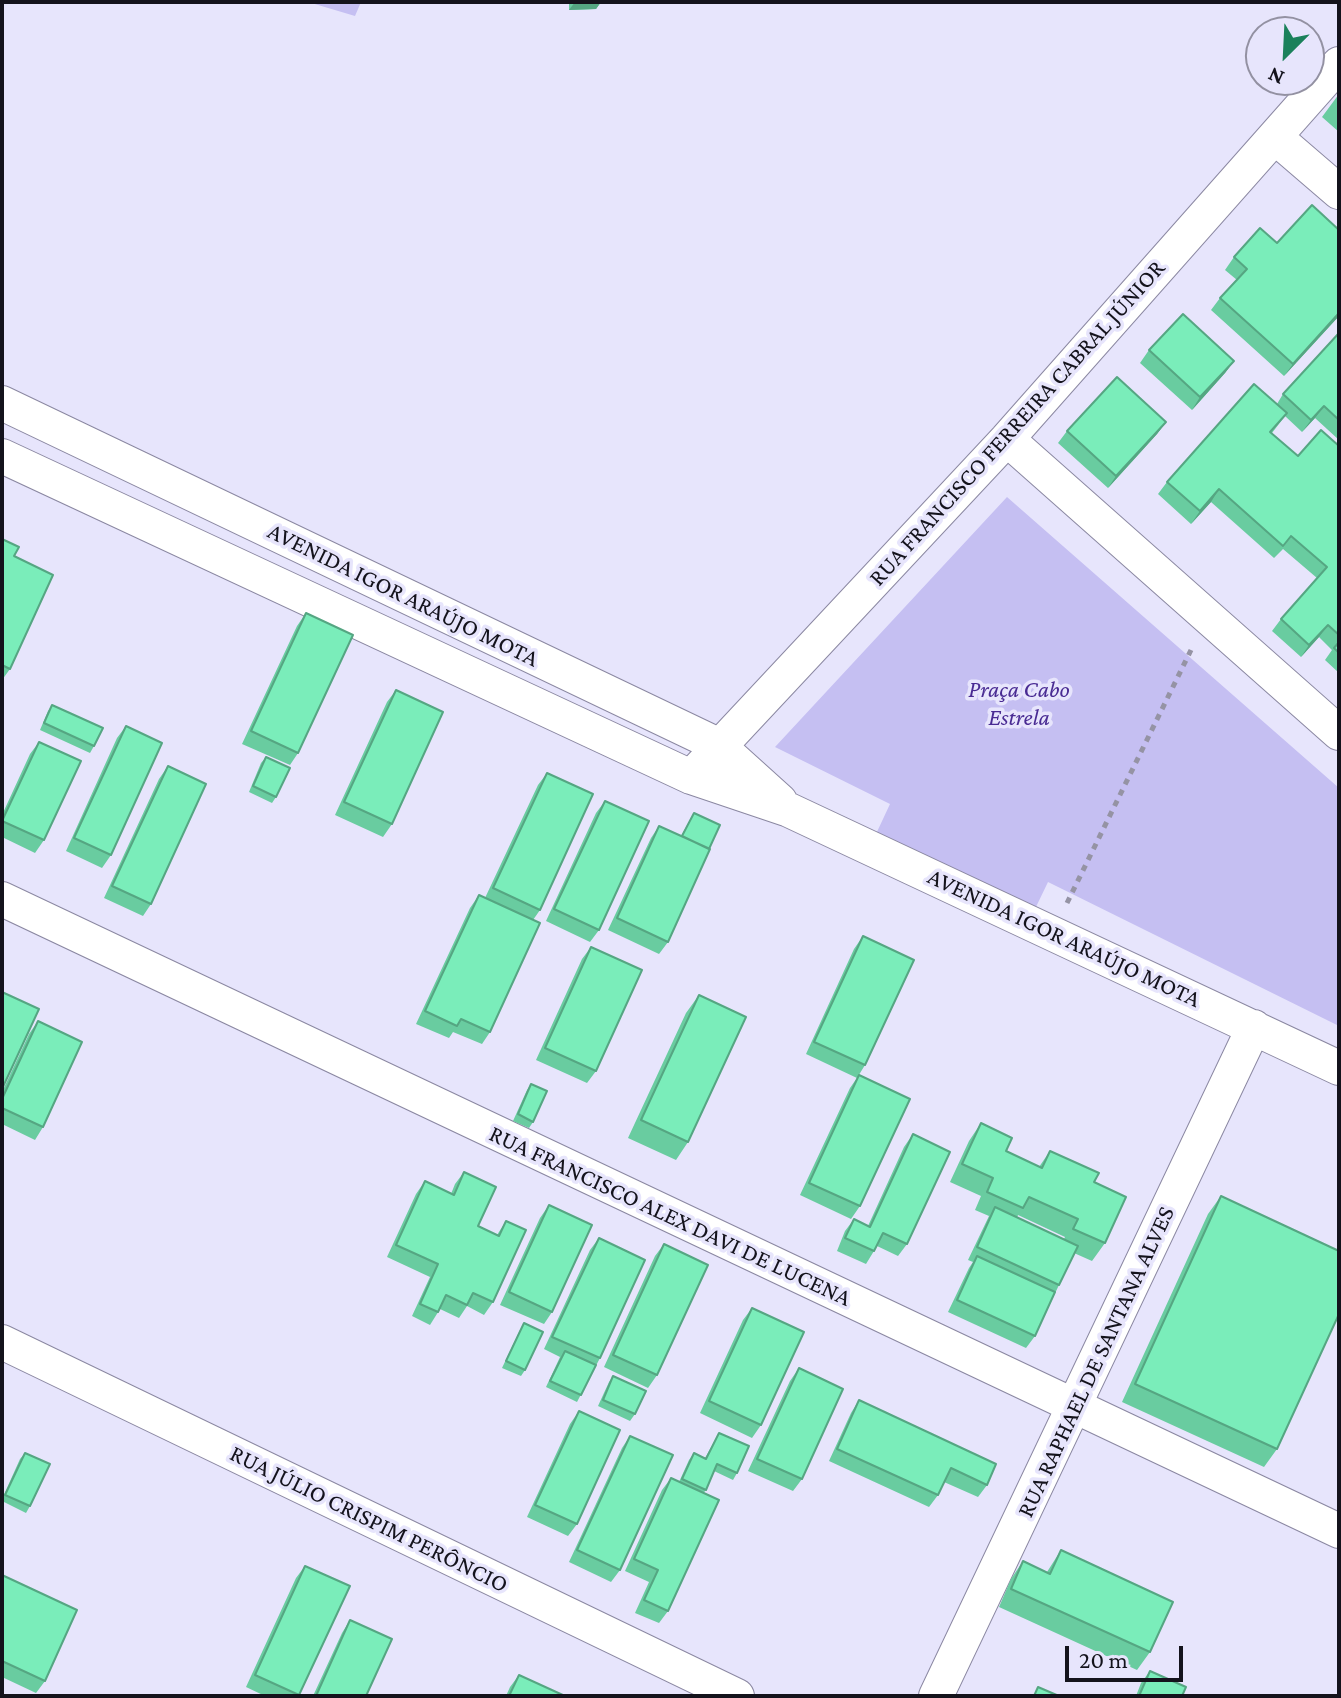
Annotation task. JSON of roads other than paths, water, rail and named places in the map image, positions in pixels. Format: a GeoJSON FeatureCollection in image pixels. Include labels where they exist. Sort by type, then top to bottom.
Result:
{"type":"FeatureCollection","features":[{"type":"Feature","properties":{"kind":"street","name":"RUA FRANCISCO FERREIRA CABRAL JÚNIOR"},"geometry":{"type":"LineString","coordinates":[[691,777],[1007,439],[1339,64]]}},
{"type":"Feature","properties":{"kind":"street"},"geometry":{"type":"LineString","coordinates":[[1275,137],[1339,192]]}},
{"type":"Feature","properties":{"kind":"street","name":"AVENIDA IGOR ARAÚJO MOTA"},"geometry":{"type":"LineString","coordinates":[[2,403],[718,745],[789,810]]}},
{"type":"Feature","properties":{"kind":"street"},"geometry":{"type":"LineString","coordinates":[[1007,439],[1339,733]]}},
{"type":"Feature","properties":{"kind":"street","name":"AVENIDA IGOR ARAÚJO MOTA"},"geometry":{"type":"LineString","coordinates":[[2,456],[691,777],[789,810],[1339,1068]]}},
{"type":"Feature","properties":{"kind":"street","name":"RUA FRANCISCO ALEX DAVI DE LUCENA"},"geometry":{"type":"LineString","coordinates":[[2,899],[1339,1531]]}},
{"type":"Feature","properties":{"kind":"street","name":"RUA RAPHAEL DE SANTANA ALVES"},"geometry":{"type":"LineString","coordinates":[[936,1696],[1254,1027]]}},
{"type":"Feature","properties":{"kind":"street","name":"RUA JÚLIO CRISPIM PERÔNCIO"},"geometry":{"type":"LineString","coordinates":[[2,1342],[737,1696]]}},
{"type":"Feature","properties":{"kind":"park label","name":"Praça Cabo Estrela"},"geometry":{"type":"Point","coordinates":[1019,704]}}]}
